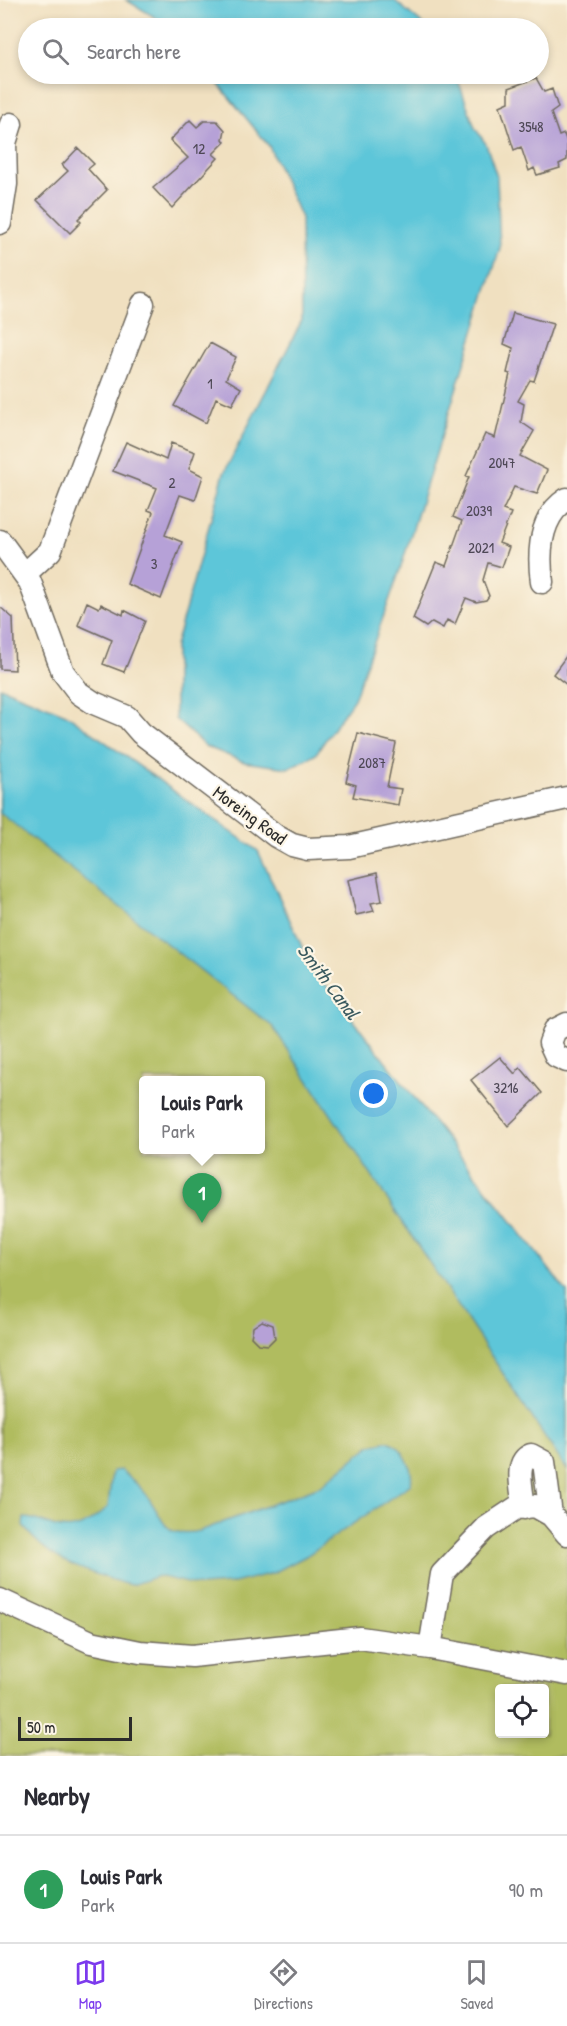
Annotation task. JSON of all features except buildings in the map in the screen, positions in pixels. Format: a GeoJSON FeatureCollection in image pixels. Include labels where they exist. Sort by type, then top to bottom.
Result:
{"type":"FeatureCollection","features":[{"type":"Feature","properties":{"kind":"street"},"geometry":{"type":"LineString","coordinates":[[0,223],[6,184],[4,143],[11,124]]}},
{"type":"Feature","properties":{"kind":"street"},"geometry":{"type":"LineString","coordinates":[[25,574],[50,551],[143,304]]}},
{"type":"Feature","properties":{"kind":"street"},"geometry":{"type":"LineString","coordinates":[[542,582],[540,562],[544,530],[550,515],[567,499]]}},
{"type":"Feature","properties":{"kind":"street","name":"Moreing Road"},"geometry":{"type":"LineString","coordinates":[[0,541],[25,574],[63,672],[79,693],[94,704],[127,717],[141,733],[276,836],[292,845],[308,849],[349,847],[567,798]]}},
{"type":"Feature","properties":{"kind":"street"},"geometry":{"type":"LineString","coordinates":[[567,1024],[555,1030],[550,1043],[555,1056],[567,1061]]}},
{"type":"Feature","properties":{"kind":"street"},"geometry":{"type":"LineString","coordinates":[[524,1508],[520,1465],[525,1457],[531,1455],[544,1462],[551,1515]]}},
{"type":"Feature","properties":{"kind":"street"},"geometry":{"type":"LineString","coordinates":[[430,1648],[442,1574],[486,1528],[516,1508],[535,1506],[551,1515],[567,1534]]}},
{"type":"Feature","properties":{"kind":"street"},"geometry":{"type":"LineString","coordinates":[[0,1600],[91,1642],[140,1652],[192,1656],[360,1638],[430,1648],[567,1674]]}},
{"type":"Feature","properties":{"kind":"green space"},"geometry":{"type":"Polygon","coordinates":[[[0,798],[269,1015],[567,1470],[567,1756],[0,1756],[0,798]]]}},
{"type":"Feature","properties":{"kind":"water"},"geometry":{"type":"Polygon","coordinates":[[[126,0],[394,0],[415,18],[156,18],[126,0]]]}},
{"type":"Feature","properties":{"kind":"water"},"geometry":{"type":"Polygon","coordinates":[[[218,84],[460,84],[475,128],[486,144],[497,177],[500,248],[401,567],[354,699],[315,755],[288,768],[244,762],[205,746],[175,719],[175,646],[224,473],[302,320],[301,218],[269,146],[218,84]]]}},
{"type":"Feature","properties":{"kind":"water"},"geometry":{"type":"Polygon","coordinates":[[[0,687],[66,714],[258,851],[311,966],[567,1292],[567,1470],[273,1027],[0,813],[0,687]]]}},
{"type":"Feature","properties":{"kind":"water"},"geometry":{"type":"Polygon","coordinates":[[[388,1441],[406,1458],[411,1471],[411,1484],[306,1556],[273,1573],[229,1584],[201,1586],[158,1576],[131,1585],[122,1583],[67,1563],[45,1548],[23,1526],[24,1518],[64,1528],[78,1527],[91,1521],[108,1507],[112,1471],[121,1470],[145,1493],[163,1521],[172,1530],[188,1533],[200,1531],[320,1486],[371,1445],[388,1441]]]}},
{"type":"Feature","properties":{"kind":"place","name":"Louis Park"},"geometry":{"type":"Point","coordinates":[202,1223]}},
{"type":"Feature","properties":{"kind":"water label","name":"Smith Canal"},"geometry":{"type":"Point","coordinates":[329,981]}}]}
